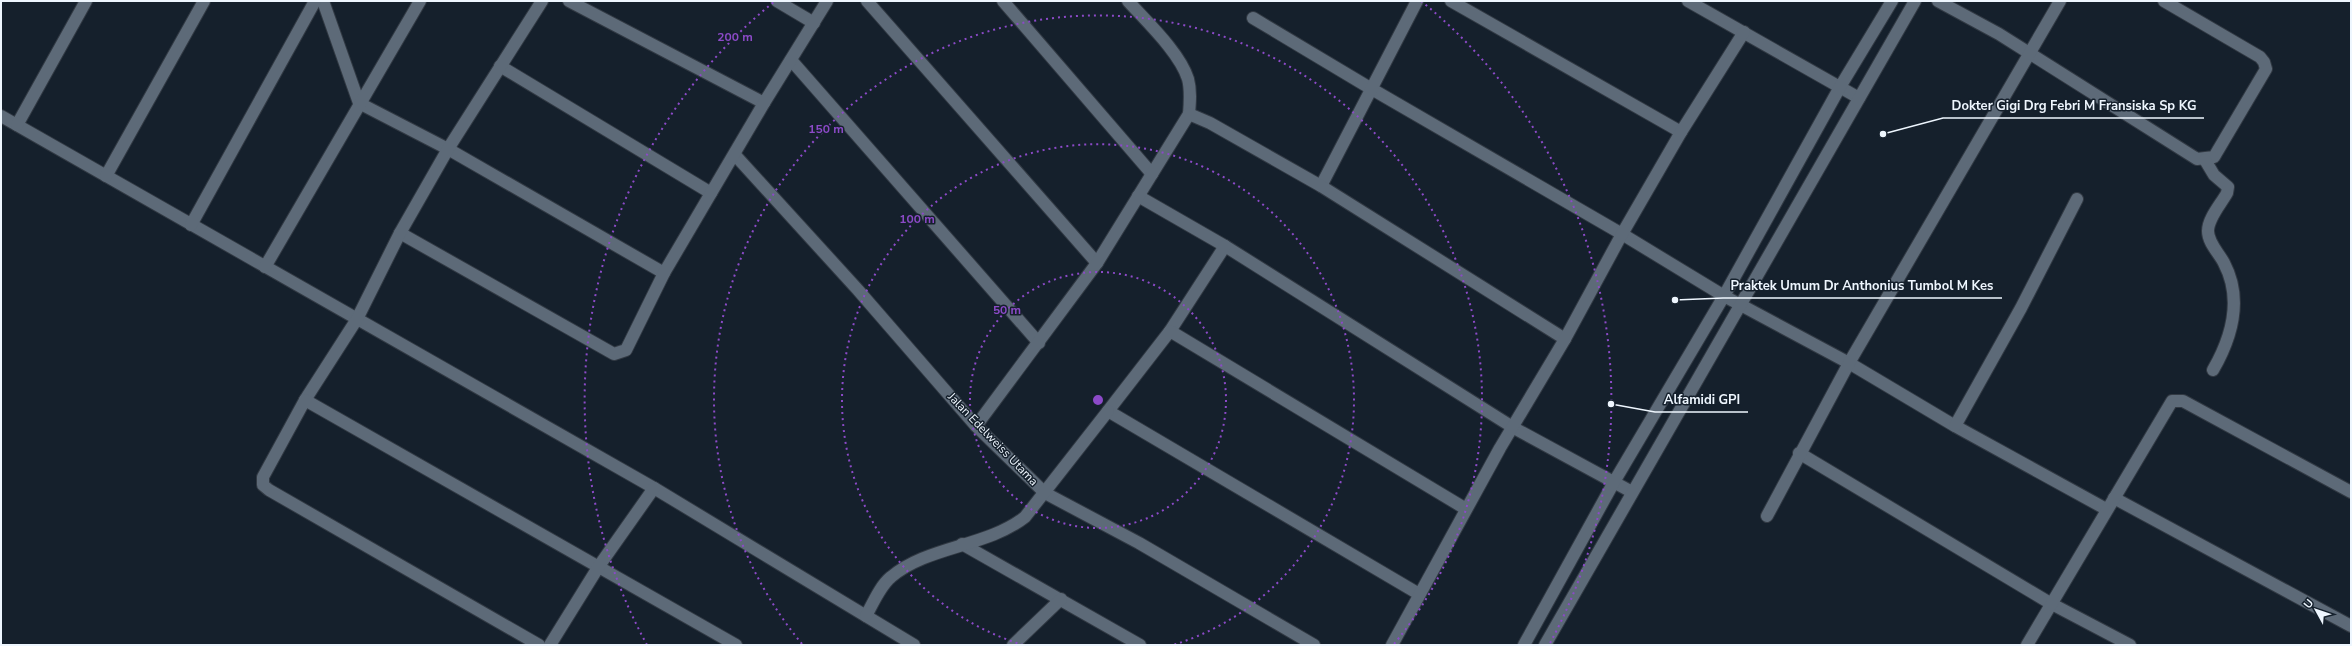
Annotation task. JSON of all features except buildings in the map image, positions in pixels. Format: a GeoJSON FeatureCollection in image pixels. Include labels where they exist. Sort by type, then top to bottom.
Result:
{"type":"FeatureCollection","features":[{"type":"Feature","properties":{"kind":"street"},"geometry":{"type":"LineString","coordinates":[[17,125],[86,1]]}},
{"type":"Feature","properties":{"kind":"street"},"geometry":{"type":"LineString","coordinates":[[106,176],[204,1]]}},
{"type":"Feature","properties":{"kind":"street"},"geometry":{"type":"LineString","coordinates":[[191,225],[315,1]]}},
{"type":"Feature","properties":{"kind":"street"},"geometry":{"type":"LineString","coordinates":[[323,1],[359,103],[448,149],[664,273]]}},
{"type":"Feature","properties":{"kind":"street"},"geometry":{"type":"LineString","coordinates":[[265,267],[359,103],[420,1]]}},
{"type":"Feature","properties":{"kind":"street"},"geometry":{"type":"LineString","coordinates":[[539,645],[269,490],[263,485],[263,477],[305,400],[357,319],[400,233],[448,149],[542,1]]}},
{"type":"Feature","properties":{"kind":"street"},"geometry":{"type":"LineString","coordinates":[[569,1],[764,103]]}},
{"type":"Feature","properties":{"kind":"street"},"geometry":{"type":"LineString","coordinates":[[777,1],[814,23]]}},
{"type":"Feature","properties":{"kind":"street"},"geometry":{"type":"LineString","coordinates":[[400,233],[614,354],[626,350],[664,273],[764,103],[827,1]]}},
{"type":"Feature","properties":{"kind":"street"},"geometry":{"type":"LineString","coordinates":[[867,1],[1097,263]]}},
{"type":"Feature","properties":{"kind":"street"},"geometry":{"type":"LineString","coordinates":[[1003,1],[1152,174]]}},
{"type":"Feature","properties":{"kind":"street"},"geometry":{"type":"LineString","coordinates":[[976,426],[1097,263],[1189,114],[1190,92],[1185,70],[1164,42],[1128,1]]}},
{"type":"Feature","properties":{"kind":"street"},"geometry":{"type":"LineString","coordinates":[[1321,186],[1416,1]]}},
{"type":"Feature","properties":{"kind":"street"},"geometry":{"type":"LineString","coordinates":[[1451,1],[1682,132]]}},
{"type":"Feature","properties":{"kind":"street"},"geometry":{"type":"LineString","coordinates":[[1688,1],[1859,98]]}},
{"type":"Feature","properties":{"kind":"street"},"geometry":{"type":"LineString","coordinates":[[1524,645],[1614,482],[1724,296],[1840,87],[1892,1]]}},
{"type":"Feature","properties":{"kind":"street"},"geometry":{"type":"LineString","coordinates":[[1545,645],[1632,492],[1742,305],[1915,1]]}},
{"type":"Feature","properties":{"kind":"street"},"geometry":{"type":"LineString","coordinates":[[1938,1],[1999,34],[2030,55],[2197,159],[2205,160],[2214,157],[2266,69],[2264,62],[2260,57],[2164,1]]}},
{"type":"Feature","properties":{"kind":"street"},"geometry":{"type":"LineString","coordinates":[[1767,516],[1799,453],[1849,363],[2030,55],[2060,1]]}},
{"type":"Feature","properties":{"kind":"street"},"geometry":{"type":"LineString","coordinates":[[1253,18],[1370,88],[1622,234],[1724,296],[1849,363],[1955,426],[2106,509]]}},
{"type":"Feature","properties":{"kind":"street"},"geometry":{"type":"LineString","coordinates":[[1392,645],[1466,509],[1565,339],[1622,234],[1682,132],[1744,32]]}},
{"type":"Feature","properties":{"kind":"street"},"geometry":{"type":"LineString","coordinates":[[791,60],[1039,343]]}},
{"type":"Feature","properties":{"kind":"street"},"geometry":{"type":"LineString","coordinates":[[500,66],[711,193]]}},
{"type":"Feature","properties":{"kind":"street"},"geometry":{"type":"LineString","coordinates":[[1189,114],[1210,123],[1321,186],[1565,339]]}},
{"type":"Feature","properties":{"kind":"street"},"geometry":{"type":"LineString","coordinates":[[1,116],[654,488],[914,645]]}},
{"type":"Feature","properties":{"kind":"street","name":"Jalan Edelweiss Utama"},"geometry":{"type":"LineString","coordinates":[[735,154],[858,290],[976,426],[1045,493],[1139,543],[1314,645]]}},
{"type":"Feature","properties":{"kind":"street"},"geometry":{"type":"LineString","coordinates":[[2205,160],[2214,175],[2228,187],[2227,193],[2209,225],[2208,233],[2212,244],[2229,271],[2235,298],[2234,316],[2224,351],[2213,370]]}},
{"type":"Feature","properties":{"kind":"street"},"geometry":{"type":"LineString","coordinates":[[1138,196],[1225,246],[1514,428],[1632,492]]}},
{"type":"Feature","properties":{"kind":"street"},"geometry":{"type":"LineString","coordinates":[[1955,426],[2021,308],[2077,199]]}},
{"type":"Feature","properties":{"kind":"street"},"geometry":{"type":"LineString","coordinates":[[866,616],[890,577],[932,555],[962,544],[989,537],[1015,525],[1025,517],[1170,331],[1225,246]]}},
{"type":"Feature","properties":{"kind":"street"},"geometry":{"type":"LineString","coordinates":[[1170,331],[1466,509]]}},
{"type":"Feature","properties":{"kind":"street"},"geometry":{"type":"LineString","coordinates":[[2027,645],[2050,603],[2169,404],[2175,399],[2183,401],[2351,492]]}},
{"type":"Feature","properties":{"kind":"street"},"geometry":{"type":"LineString","coordinates":[[305,400],[736,645]]}},
{"type":"Feature","properties":{"kind":"street"},"geometry":{"type":"LineString","coordinates":[[1108,411],[1419,594]]}},
{"type":"Feature","properties":{"kind":"street"},"geometry":{"type":"LineString","coordinates":[[1799,453],[2050,603],[2130,645]]}},
{"type":"Feature","properties":{"kind":"street"},"geometry":{"type":"LineString","coordinates":[[550,645],[599,566],[654,488]]}},
{"type":"Feature","properties":{"kind":"street"},"geometry":{"type":"LineString","coordinates":[[2114,498],[2351,626]]}},
{"type":"Feature","properties":{"kind":"street"},"geometry":{"type":"LineString","coordinates":[[962,544],[1140,645]]}},
{"type":"Feature","properties":{"kind":"street"},"geometry":{"type":"LineString","coordinates":[[1013,645],[1061,599]]}},
{"type":"Feature","properties":{"kind":"place","name":"Dokter Gigi Drg Febri M Fransiska Sp KG"},"geometry":{"type":"Point","coordinates":[1883,134]}},
{"type":"Feature","properties":{"kind":"place","name":"Praktek Umum Dr Anthonius Tumbol M Kes"},"geometry":{"type":"Point","coordinates":[1675,300]}},
{"type":"Feature","properties":{"kind":"place","name":"Alfamidi GPI"},"geometry":{"type":"Point","coordinates":[1611,404]}}]}
